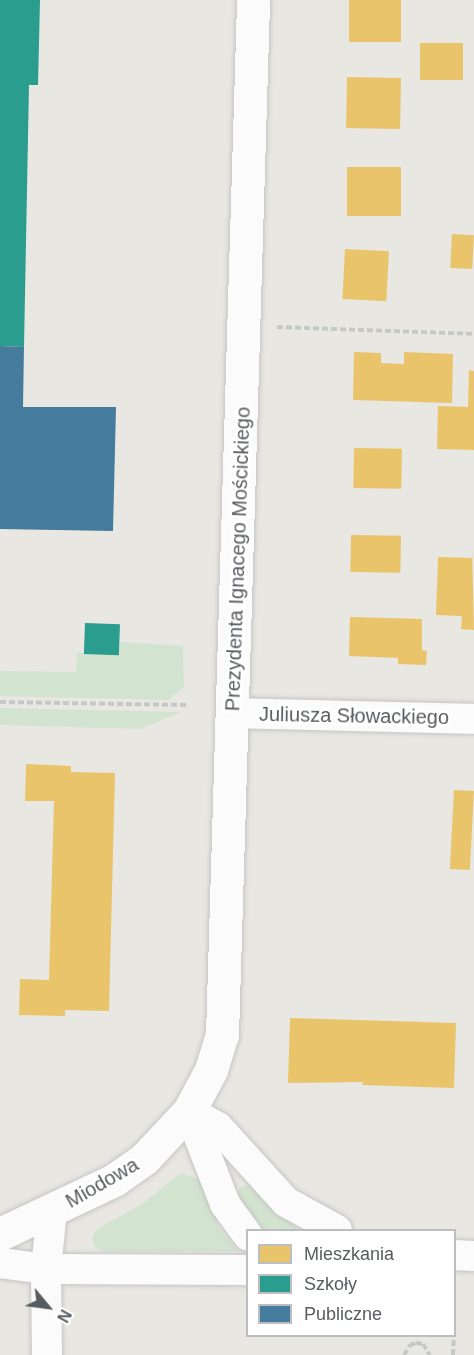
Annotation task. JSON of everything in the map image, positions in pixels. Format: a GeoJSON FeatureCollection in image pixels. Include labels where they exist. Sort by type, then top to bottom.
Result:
{"type":"FeatureCollection","features":[{"type":"Feature","properties":{"kind":"street","name":"Prezydenta Ignacego Mościckiego"},"geometry":{"type":"LineString","coordinates":[[189,1111],[217,1054],[225,1013],[252,0]]}},
{"type":"Feature","properties":{"kind":"street","name":"Juliusza Słowackiego"},"geometry":{"type":"LineString","coordinates":[[233,713],[474,719]]}},
{"type":"Feature","properties":{"kind":"street","name":"Miodowa"},"geometry":{"type":"LineString","coordinates":[[0,1234],[52,1211],[129,1171],[189,1111]]}},
{"type":"Feature","properties":{"kind":"street"},"geometry":{"type":"LineString","coordinates":[[189,1111],[218,1127],[286,1202],[335,1229]]}},
{"type":"Feature","properties":{"kind":"street"},"geometry":{"type":"LineString","coordinates":[[189,1111],[225,1204],[246,1233]]}},
{"type":"Feature","properties":{"kind":"street"},"geometry":{"type":"LineString","coordinates":[[47,1355],[46,1269],[52,1211]]}},
{"type":"Feature","properties":{"kind":"street"},"geometry":{"type":"LineString","coordinates":[[0,1263],[46,1269],[246,1270]]}},
{"type":"Feature","properties":{"kind":"path"},"geometry":{"type":"LineString","coordinates":[[243,326],[474,334]]}},
{"type":"Feature","properties":{"kind":"path"},"geometry":{"type":"LineString","coordinates":[[0,702],[188,705]]}},
{"type":"Feature","properties":{"kind":"path"},"geometry":{"type":"LineString","coordinates":[[453,1355],[454,1337]]}},
{"type":"Feature","properties":{"kind":"path"},"geometry":{"type":"LineString","coordinates":[[404,1355],[410,1345],[416,1343],[423,1344],[430,1355]]}},
{"type":"Feature","properties":{"kind":"green space"},"geometry":{"type":"Polygon","coordinates":[[[120,642],[183,646],[184,687],[168,700],[0,696],[0,671],[76,672],[77,653],[119,654],[120,642]]]}},
{"type":"Feature","properties":{"kind":"green space"},"geometry":{"type":"Polygon","coordinates":[[[0,708],[181,712],[140,729],[0,725],[0,708]]]}},
{"type":"Feature","properties":{"kind":"green space"},"geometry":{"type":"Polygon","coordinates":[[[181,1173],[200,1180],[220,1229],[238,1251],[104,1252],[95,1247],[92,1238],[97,1229],[142,1204],[181,1173]]]}},
{"type":"Feature","properties":{"kind":"green space"},"geometry":{"type":"Polygon","coordinates":[[[250,1184],[263,1201],[299,1229],[262,1229],[247,1214],[238,1195],[240,1187],[250,1184]]]}},
{"type":"Feature","properties":{"kind":"building: Mieszkania"},"geometry":{"type":"Polygon","coordinates":[[[349,0],[401,0],[401,42],[349,42],[349,0]]]}},
{"type":"Feature","properties":{"kind":"building: Mieszkania"},"geometry":{"type":"Polygon","coordinates":[[[420,43],[463,43],[463,80],[420,80],[420,43]]]}},
{"type":"Feature","properties":{"kind":"building: Mieszkania"},"geometry":{"type":"Polygon","coordinates":[[[347,77],[401,78],[400,129],[346,128],[347,77]]]}},
{"type":"Feature","properties":{"kind":"building: Mieszkania"},"geometry":{"type":"Polygon","coordinates":[[[347,167],[401,167],[401,216],[347,216],[347,167]]]}},
{"type":"Feature","properties":{"kind":"building: Mieszkania"},"geometry":{"type":"Polygon","coordinates":[[[452,234],[474,235],[472,269],[450,268],[452,234]]]}},
{"type":"Feature","properties":{"kind":"building: Mieszkania"},"geometry":{"type":"Polygon","coordinates":[[[345,249],[389,251],[386,301],[342,299],[345,249]]]}},
{"type":"Feature","properties":{"kind":"building: Mieszkania"},"geometry":{"type":"Polygon","coordinates":[[[354,352],[381,353],[381,363],[404,364],[404,352],[453,354],[452,403],[353,400],[354,352]]]}},
{"type":"Feature","properties":{"kind":"building: Mieszkania"},"geometry":{"type":"Polygon","coordinates":[[[469,370],[474,371],[474,450],[437,449],[438,406],[468,407],[469,370]]]}},
{"type":"Feature","properties":{"kind":"building: Mieszkania"},"geometry":{"type":"Polygon","coordinates":[[[354,448],[402,449],[401,489],[353,488],[354,448]]]}},
{"type":"Feature","properties":{"kind":"building: Mieszkania"},"geometry":{"type":"Polygon","coordinates":[[[351,535],[401,536],[400,573],[350,572],[351,535]]]}},
{"type":"Feature","properties":{"kind":"building: Mieszkania"},"geometry":{"type":"Polygon","coordinates":[[[472,547],[474,630],[461,629],[462,616],[436,615],[438,557],[472,558],[472,547]]]}},
{"type":"Feature","properties":{"kind":"building: Mieszkania"},"geometry":{"type":"Polygon","coordinates":[[[350,617],[422,619],[422,650],[427,651],[426,665],[398,664],[398,658],[349,656],[350,617]]]}},
{"type":"Feature","properties":{"kind":"building: Mieszkania"},"geometry":{"type":"Polygon","coordinates":[[[26,764],[71,766],[71,772],[115,773],[109,1011],[65,1010],[65,1016],[19,1015],[20,979],[49,980],[54,801],[25,801],[26,764]]]}},
{"type":"Feature","properties":{"kind":"building: Mieszkania"},"geometry":{"type":"Polygon","coordinates":[[[454,790],[474,791],[470,870],[450,869],[454,790]]]}},
{"type":"Feature","properties":{"kind":"building: Mieszkania"},"geometry":{"type":"Polygon","coordinates":[[[290,1018],[456,1023],[454,1088],[362,1085],[363,1082],[288,1083],[290,1018]]]}},
{"type":"Feature","properties":{"kind":"building: Szkoły"},"geometry":{"type":"Polygon","coordinates":[[[0,0],[40,0],[38,85],[29,85],[24,347],[0,346],[0,0]]]}},
{"type":"Feature","properties":{"kind":"building: Szkoły"},"geometry":{"type":"Polygon","coordinates":[[[85,623],[120,624],[119,655],[84,654],[85,623]]]}},
{"type":"Feature","properties":{"kind":"building: Publiczne"},"geometry":{"type":"Polygon","coordinates":[[[0,346],[24,347],[23,407],[116,407],[113,531],[0,529],[0,346]]]}}]}
